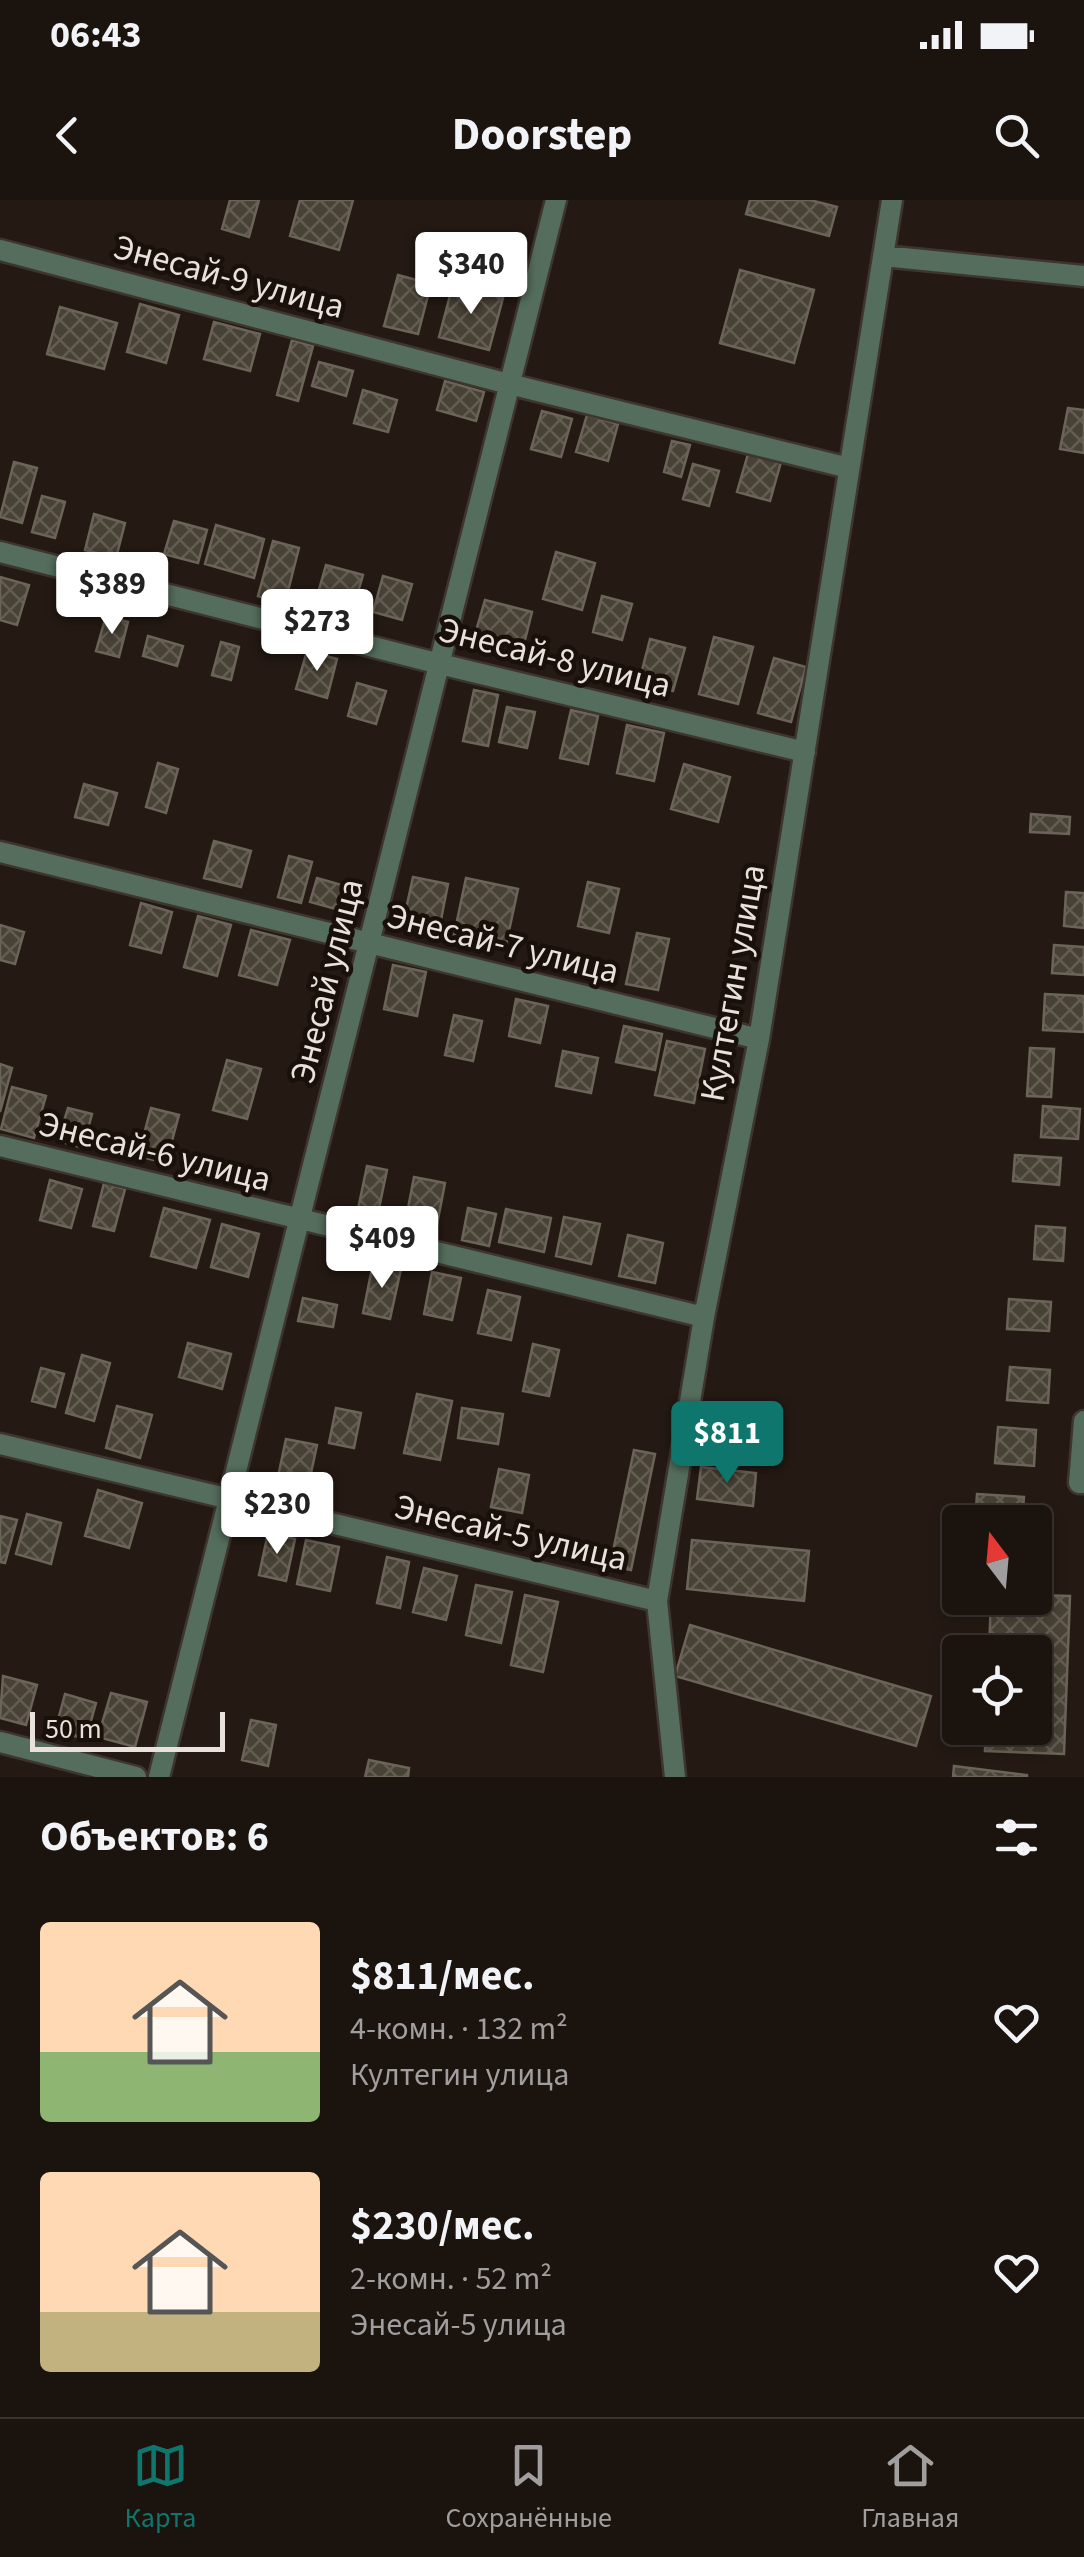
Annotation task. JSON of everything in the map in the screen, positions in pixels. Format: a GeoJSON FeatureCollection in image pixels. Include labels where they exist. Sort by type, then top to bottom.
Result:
{"type":"FeatureCollection","features":[{"type":"Feature","properties":{"kind":"street","name":"Энесай улица"},"geometry":{"type":"LineString","coordinates":[[160,1777],[556,200]]}},
{"type":"Feature","properties":{"kind":"street","name":"Култегин улица"},"geometry":{"type":"LineString","coordinates":[[675,1777],[657,1601],[704,1317],[759,1039],[892,200]]}},
{"type":"Feature","properties":{"kind":"street","name":"Энесай-9 улица"},"geometry":{"type":"LineString","coordinates":[[0,250],[509,384],[849,468]]}},
{"type":"Feature","properties":{"kind":"street"},"geometry":{"type":"LineString","coordinates":[[883,256],[1084,276]]}},
{"type":"Feature","properties":{"kind":"street","name":"Энесай-8 улица"},"geometry":{"type":"LineString","coordinates":[[0,552],[804,752]]}},
{"type":"Feature","properties":{"kind":"street","name":"Энесай-7 улица"},"geometry":{"type":"LineString","coordinates":[[0,852],[759,1039]]}},
{"type":"Feature","properties":{"kind":"street","name":"Энесай-6 улица"},"geometry":{"type":"LineString","coordinates":[[0,1146],[300,1222],[704,1317]]}},
{"type":"Feature","properties":{"kind":"street"},"geometry":{"type":"LineString","coordinates":[[1084,1420],[1079,1483],[1084,1483]]}},
{"type":"Feature","properties":{"kind":"street","name":"Энесай-5 улица"},"geometry":{"type":"LineString","coordinates":[[0,1444],[657,1601]]}},
{"type":"Feature","properties":{"kind":"street"},"geometry":{"type":"LineString","coordinates":[[0,1742],[136,1777]]}},
{"type":"Feature","properties":{"kind":"building"},"geometry":{"type":"Polygon","coordinates":[[[230,200],[259,200],[249,237],[222,229],[230,200]]]}},
{"type":"Feature","properties":{"kind":"building"},"geometry":{"type":"Polygon","coordinates":[[[300,200],[353,200],[339,250],[290,236],[300,200]]]}},
{"type":"Feature","properties":{"kind":"building"},"geometry":{"type":"Polygon","coordinates":[[[750,200],[810,200],[837,207],[829,236],[746,214],[750,200]]]}},
{"type":"Feature","properties":{"kind":"building"},"geometry":{"type":"Polygon","coordinates":[[[740,270],[814,290],[794,363],[720,343],[740,270]]]}},
{"type":"Feature","properties":{"kind":"building"},"geometry":{"type":"Polygon","coordinates":[[[398,275],[431,284],[418,334],[384,326],[398,275]]]}},
{"type":"Feature","properties":{"kind":"building"},"geometry":{"type":"Polygon","coordinates":[[[453,284],[503,298],[489,350],[439,337],[453,284]]]}},
{"type":"Feature","properties":{"kind":"building"},"geometry":{"type":"Polygon","coordinates":[[[140,304],[179,315],[166,363],[127,352],[140,304]]]}},
{"type":"Feature","properties":{"kind":"building"},"geometry":{"type":"Polygon","coordinates":[[[60,307],[117,323],[104,369],[47,354],[60,307]]]}},
{"type":"Feature","properties":{"kind":"building"},"geometry":{"type":"Polygon","coordinates":[[[214,322],[260,334],[250,371],[204,359],[214,322]]]}},
{"type":"Feature","properties":{"kind":"building"},"geometry":{"type":"Polygon","coordinates":[[[292,340],[313,346],[298,401],[277,395],[292,340]]]}},
{"type":"Feature","properties":{"kind":"building"},"geometry":{"type":"Polygon","coordinates":[[[319,362],[353,371],[346,396],[312,386],[319,362]]]}},
{"type":"Feature","properties":{"kind":"building"},"geometry":{"type":"Polygon","coordinates":[[[445,381],[484,392],[476,421],[437,410],[445,381]]]}},
{"type":"Feature","properties":{"kind":"building"},"geometry":{"type":"Polygon","coordinates":[[[363,390],[397,400],[388,432],[354,423],[363,390]]]}},
{"type":"Feature","properties":{"kind":"building"},"geometry":{"type":"Polygon","coordinates":[[[1068,408],[1084,410],[1084,453],[1060,449],[1068,408]]]}},
{"type":"Feature","properties":{"kind":"building"},"geometry":{"type":"Polygon","coordinates":[[[542,411],[572,419],[561,457],[531,449],[542,411]]]}},
{"type":"Feature","properties":{"kind":"building"},"geometry":{"type":"Polygon","coordinates":[[[587,415],[618,424],[608,461],[576,452],[587,415]]]}},
{"type":"Feature","properties":{"kind":"building"},"geometry":{"type":"Polygon","coordinates":[[[672,441],[690,445],[681,477],[664,472],[672,441]]]}},
{"type":"Feature","properties":{"kind":"building"},"geometry":{"type":"Polygon","coordinates":[[[748,454],[781,462],[770,501],[737,492],[748,454]]]}},
{"type":"Feature","properties":{"kind":"building"},"geometry":{"type":"Polygon","coordinates":[[[14,462],[37,468],[22,523],[0,517],[14,462]]]}},
{"type":"Feature","properties":{"kind":"building"},"geometry":{"type":"Polygon","coordinates":[[[693,464],[719,471],[709,506],[683,499],[693,464]]]}},
{"type":"Feature","properties":{"kind":"building"},"geometry":{"type":"Polygon","coordinates":[[[42,496],[65,502],[55,538],[32,532],[42,496]]]}},
{"type":"Feature","properties":{"kind":"building"},"geometry":{"type":"Polygon","coordinates":[[[94,514],[125,523],[116,558],[85,550],[94,514]]]}},
{"type":"Feature","properties":{"kind":"building"},"geometry":{"type":"Polygon","coordinates":[[[174,521],[207,530],[198,563],[164,554],[174,521]]]}},
{"type":"Feature","properties":{"kind":"building"},"geometry":{"type":"Polygon","coordinates":[[[216,525],[264,539],[254,578],[205,564],[216,525]]]}},
{"type":"Feature","properties":{"kind":"building"},"geometry":{"type":"Polygon","coordinates":[[[273,541],[299,548],[285,603],[258,596],[273,541]]]}},
{"type":"Feature","properties":{"kind":"building"},"geometry":{"type":"Polygon","coordinates":[[[556,552],[595,563],[582,610],[543,599],[556,552]]]}},
{"type":"Feature","properties":{"kind":"building"},"geometry":{"type":"Polygon","coordinates":[[[326,565],[363,575],[353,610],[316,600],[326,565]]]}},
{"type":"Feature","properties":{"kind":"building"},"geometry":{"type":"Polygon","coordinates":[[[383,576],[412,584],[402,620],[373,612],[383,576]]]}},
{"type":"Feature","properties":{"kind":"building"},"geometry":{"type":"Polygon","coordinates":[[[0,577],[29,585],[17,625],[0,620],[0,577]]]}},
{"type":"Feature","properties":{"kind":"building"},"geometry":{"type":"Polygon","coordinates":[[[602,596],[632,604],[622,640],[593,632],[602,596]]]}},
{"type":"Feature","properties":{"kind":"building"},"geometry":{"type":"Polygon","coordinates":[[[485,600],[532,612],[524,644],[476,631],[485,600]]]}},
{"type":"Feature","properties":{"kind":"building"},"geometry":{"type":"Polygon","coordinates":[[[106,616],[128,622],[119,657],[96,651],[106,616]]]}},
{"type":"Feature","properties":{"kind":"building"},"geometry":{"type":"Polygon","coordinates":[[[148,636],[183,646],[177,666],[143,656],[148,636]]]}},
{"type":"Feature","properties":{"kind":"building"},"geometry":{"type":"Polygon","coordinates":[[[714,637],[753,647],[738,704],[699,694],[714,637]]]}},
{"type":"Feature","properties":{"kind":"building"},"geometry":{"type":"Polygon","coordinates":[[[650,639],[685,648],[673,691],[639,682],[650,639]]]}},
{"type":"Feature","properties":{"kind":"building"},"geometry":{"type":"Polygon","coordinates":[[[221,642],[239,647],[231,680],[212,675],[221,642]]]}},
{"type":"Feature","properties":{"kind":"building"},"geometry":{"type":"Polygon","coordinates":[[[307,651],[337,659],[327,698],[296,689],[307,651]]]}},
{"type":"Feature","properties":{"kind":"building"},"geometry":{"type":"Polygon","coordinates":[[[774,658],[806,667],[791,722],[758,713],[774,658]]]}},
{"type":"Feature","properties":{"kind":"building"},"geometry":{"type":"Polygon","coordinates":[[[357,683],[386,691],[376,724],[348,716],[357,683]]]}},
{"type":"Feature","properties":{"kind":"building"},"geometry":{"type":"Polygon","coordinates":[[[474,690],[498,695],[488,746],[463,741],[474,690]]]}},
{"type":"Feature","properties":{"kind":"building"},"geometry":{"type":"Polygon","coordinates":[[[507,707],[535,712],[527,748],[499,742],[507,707]]]}},
{"type":"Feature","properties":{"kind":"building"},"geometry":{"type":"Polygon","coordinates":[[[571,710],[598,716],[588,764],[560,758],[571,710]]]}},
{"type":"Feature","properties":{"kind":"building"},"geometry":{"type":"Polygon","coordinates":[[[627,725],[664,733],[654,781],[617,773],[627,725]]]}},
{"type":"Feature","properties":{"kind":"building"},"geometry":{"type":"Polygon","coordinates":[[[158,763],[178,769],[166,813],[146,807],[158,763]]]}},
{"type":"Feature","properties":{"kind":"building"},"geometry":{"type":"Polygon","coordinates":[[[684,764],[730,777],[718,822],[671,809],[684,764]]]}},
{"type":"Feature","properties":{"kind":"building"},"geometry":{"type":"Polygon","coordinates":[[[84,784],[117,793],[108,825],[75,817],[84,784]]]}},
{"type":"Feature","properties":{"kind":"building"},"geometry":{"type":"Polygon","coordinates":[[[1031,814],[1070,817],[1069,834],[1030,832],[1031,814]]]}},
{"type":"Feature","properties":{"kind":"building"},"geometry":{"type":"Polygon","coordinates":[[[214,841],[251,851],[241,887],[204,878],[214,841]]]}},
{"type":"Feature","properties":{"kind":"building"},"geometry":{"type":"Polygon","coordinates":[[[289,856],[312,862],[301,903],[278,897],[289,856]]]}},
{"type":"Feature","properties":{"kind":"building"},"geometry":{"type":"Polygon","coordinates":[[[413,877],[448,884],[439,930],[403,923],[413,877]]]}},
{"type":"Feature","properties":{"kind":"building"},"geometry":{"type":"Polygon","coordinates":[[[317,878],[356,889],[350,913],[310,902],[317,878]]]}},
{"type":"Feature","properties":{"kind":"building"},"geometry":{"type":"Polygon","coordinates":[[[466,878],[518,889],[506,945],[454,935],[466,878]]]}},
{"type":"Feature","properties":{"kind":"building"},"geometry":{"type":"Polygon","coordinates":[[[588,882],[619,889],[609,933],[578,926],[588,882]]]}},
{"type":"Feature","properties":{"kind":"building"},"geometry":{"type":"Polygon","coordinates":[[[1066,892],[1084,893],[1084,928],[1064,926],[1066,892]]]}},
{"type":"Feature","properties":{"kind":"building"},"geometry":{"type":"Polygon","coordinates":[[[141,903],[172,912],[161,953],[130,945],[141,903]]]}},
{"type":"Feature","properties":{"kind":"building"},"geometry":{"type":"Polygon","coordinates":[[[198,916],[231,925],[217,976],[184,967],[198,916]]]}},
{"type":"Feature","properties":{"kind":"building"},"geometry":{"type":"Polygon","coordinates":[[[0,925],[24,932],[15,964],[0,960],[0,925]]]}},
{"type":"Feature","properties":{"kind":"building"},"geometry":{"type":"Polygon","coordinates":[[[251,930],[290,940],[277,985],[239,975],[251,930]]]}},
{"type":"Feature","properties":{"kind":"building"},"geometry":{"type":"Polygon","coordinates":[[[637,933],[669,939],[658,990],[626,984],[637,933]]]}},
{"type":"Feature","properties":{"kind":"building"},"geometry":{"type":"Polygon","coordinates":[[[1054,945],[1084,947],[1084,975],[1052,973],[1054,945]]]}},
{"type":"Feature","properties":{"kind":"building"},"geometry":{"type":"Polygon","coordinates":[[[393,965],[426,972],[417,1016],[384,1009],[393,965]]]}},
{"type":"Feature","properties":{"kind":"building"},"geometry":{"type":"Polygon","coordinates":[[[1045,994],[1084,996],[1084,1032],[1043,1030],[1045,994]]]}},
{"type":"Feature","properties":{"kind":"building"},"geometry":{"type":"Polygon","coordinates":[[[516,999],[548,1006],[540,1043],[509,1036],[516,999]]]}},
{"type":"Feature","properties":{"kind":"building"},"geometry":{"type":"Polygon","coordinates":[[[454,1015],[482,1021],[473,1061],[445,1055],[454,1015]]]}},
{"type":"Feature","properties":{"kind":"building"},"geometry":{"type":"Polygon","coordinates":[[[624,1026],[662,1034],[655,1070],[616,1062],[624,1026]]]}},
{"type":"Feature","properties":{"kind":"building"},"geometry":{"type":"Polygon","coordinates":[[[667,1041],[705,1049],[694,1103],[655,1095],[667,1041]]]}},
{"type":"Feature","properties":{"kind":"building"},"geometry":{"type":"Polygon","coordinates":[[[1030,1048],[1054,1049],[1051,1097],[1027,1096],[1030,1048]]]}},
{"type":"Feature","properties":{"kind":"building"},"geometry":{"type":"Polygon","coordinates":[[[563,1051],[598,1058],[591,1093],[556,1086],[563,1051]]]}},
{"type":"Feature","properties":{"kind":"building"},"geometry":{"type":"Polygon","coordinates":[[[227,1060],[261,1069],[247,1119],[213,1110],[227,1060]]]}},
{"type":"Feature","properties":{"kind":"building"},"geometry":{"type":"Polygon","coordinates":[[[0,1064],[12,1068],[0,1112],[0,1064]]]}},
{"type":"Feature","properties":{"kind":"building"},"geometry":{"type":"Polygon","coordinates":[[[12,1087],[46,1096],[34,1138],[1,1129],[12,1087]]]}},
{"type":"Feature","properties":{"kind":"building"},"geometry":{"type":"Polygon","coordinates":[[[1043,1106],[1080,1109],[1078,1139],[1041,1137],[1043,1106]]]}},
{"type":"Feature","properties":{"kind":"building"},"geometry":{"type":"Polygon","coordinates":[[[68,1108],[92,1114],[83,1148],[58,1141],[68,1108]]]}},
{"type":"Feature","properties":{"kind":"building"},"geometry":{"type":"Polygon","coordinates":[[[151,1108],[179,1115],[166,1163],[138,1156],[151,1108]]]}},
{"type":"Feature","properties":{"kind":"building"},"geometry":{"type":"Polygon","coordinates":[[[1015,1155],[1061,1158],[1059,1185],[1013,1181],[1015,1155]]]}},
{"type":"Feature","properties":{"kind":"building"},"geometry":{"type":"Polygon","coordinates":[[[367,1166],[387,1170],[377,1218],[357,1214],[367,1166]]]}},
{"type":"Feature","properties":{"kind":"building"},"geometry":{"type":"Polygon","coordinates":[[[414,1177],[445,1183],[436,1230],[405,1224],[414,1177]]]}},
{"type":"Feature","properties":{"kind":"building"},"geometry":{"type":"Polygon","coordinates":[[[50,1180],[82,1189],[71,1228],[40,1220],[50,1180]]]}},
{"type":"Feature","properties":{"kind":"building"},"geometry":{"type":"Polygon","coordinates":[[[104,1183],[125,1189],[114,1231],[93,1226],[104,1183]]]}},
{"type":"Feature","properties":{"kind":"building"},"geometry":{"type":"Polygon","coordinates":[[[164,1208],[210,1220],[196,1268],[151,1256],[164,1208]]]}},
{"type":"Feature","properties":{"kind":"building"},"geometry":{"type":"Polygon","coordinates":[[[468,1208],[496,1214],[489,1246],[462,1240],[468,1208]]]}},
{"type":"Feature","properties":{"kind":"building"},"geometry":{"type":"Polygon","coordinates":[[[506,1209],[551,1218],[544,1252],[499,1242],[506,1209]]]}},
{"type":"Feature","properties":{"kind":"building"},"geometry":{"type":"Polygon","coordinates":[[[564,1217],[600,1224],[591,1264],[556,1256],[564,1217]]]}},
{"type":"Feature","properties":{"kind":"building"},"geometry":{"type":"Polygon","coordinates":[[[222,1224],[259,1234],[248,1277],[211,1267],[222,1224]]]}},
{"type":"Feature","properties":{"kind":"building"},"geometry":{"type":"Polygon","coordinates":[[[1036,1226],[1065,1228],[1063,1261],[1034,1259],[1036,1226]]]}},
{"type":"Feature","properties":{"kind":"building"},"geometry":{"type":"Polygon","coordinates":[[[628,1235],[663,1243],[655,1283],[619,1276],[628,1235]]]}},
{"type":"Feature","properties":{"kind":"building"},"geometry":{"type":"Polygon","coordinates":[[[373,1263],[401,1269],[390,1319],[363,1313],[373,1263]]]}},
{"type":"Feature","properties":{"kind":"building"},"geometry":{"type":"Polygon","coordinates":[[[432,1272],[461,1278],[452,1320],[424,1314],[432,1272]]]}},
{"type":"Feature","properties":{"kind":"building"},"geometry":{"type":"Polygon","coordinates":[[[488,1290],[520,1297],[511,1340],[478,1333],[488,1290]]]}},
{"type":"Feature","properties":{"kind":"building"},"geometry":{"type":"Polygon","coordinates":[[[303,1298],[337,1305],[333,1327],[298,1321],[303,1298]]]}},
{"type":"Feature","properties":{"kind":"building"},"geometry":{"type":"Polygon","coordinates":[[[1009,1299],[1051,1302],[1049,1331],[1007,1329],[1009,1299]]]}},
{"type":"Feature","properties":{"kind":"building"},"geometry":{"type":"Polygon","coordinates":[[[188,1343],[231,1354],[222,1389],[179,1377],[188,1343]]]}},
{"type":"Feature","properties":{"kind":"building"},"geometry":{"type":"Polygon","coordinates":[[[533,1344],[559,1350],[549,1396],[523,1391],[533,1344]]]}},
{"type":"Feature","properties":{"kind":"building"},"geometry":{"type":"Polygon","coordinates":[[[82,1355],[110,1363],[94,1421],[66,1413],[82,1355]]]}},
{"type":"Feature","properties":{"kind":"building"},"geometry":{"type":"Polygon","coordinates":[[[1010,1367],[1050,1370],[1048,1403],[1007,1400],[1010,1367]]]}},
{"type":"Feature","properties":{"kind":"building"},"geometry":{"type":"Polygon","coordinates":[[[41,1368],[64,1374],[55,1407],[32,1401],[41,1368]]]}},
{"type":"Feature","properties":{"kind":"building"},"geometry":{"type":"Polygon","coordinates":[[[417,1394],[452,1401],[440,1460],[404,1453],[417,1394]]]}},
{"type":"Feature","properties":{"kind":"building"},"geometry":{"type":"Polygon","coordinates":[[[117,1406],[152,1415],[140,1458],[106,1448],[117,1406]]]}},
{"type":"Feature","properties":{"kind":"building"},"geometry":{"type":"Polygon","coordinates":[[[336,1408],[361,1413],[354,1448],[329,1443],[336,1408]]]}},
{"type":"Feature","properties":{"kind":"building"},"geometry":{"type":"Polygon","coordinates":[[[462,1408],[503,1414],[498,1444],[458,1438],[462,1408]]]}},
{"type":"Feature","properties":{"kind":"building"},"geometry":{"type":"Polygon","coordinates":[[[998,1427],[1036,1430],[1034,1466],[995,1463],[998,1427]]]}},
{"type":"Feature","properties":{"kind":"building"},"geometry":{"type":"Polygon","coordinates":[[[286,1439],[317,1445],[307,1492],[276,1486],[286,1439]]]}},
{"type":"Feature","properties":{"kind":"building"},"geometry":{"type":"Polygon","coordinates":[[[634,1450],[655,1454],[631,1570],[610,1566],[634,1450]]]}},
{"type":"Feature","properties":{"kind":"building"},"geometry":{"type":"Polygon","coordinates":[[[701,1467],[756,1473],[753,1506],[697,1499],[701,1467]]]}},
{"type":"Feature","properties":{"kind":"building"},"geometry":{"type":"Polygon","coordinates":[[[499,1469],[529,1475],[522,1513],[491,1507],[499,1469]]]}},
{"type":"Feature","properties":{"kind":"building"},"geometry":{"type":"Polygon","coordinates":[[[98,1490],[142,1503],[129,1548],[85,1536],[98,1490]]]}},
{"type":"Feature","properties":{"kind":"building"},"geometry":{"type":"Polygon","coordinates":[[[977,1494],[1024,1497],[1023,1505],[976,1505],[977,1494]]]}},
{"type":"Feature","properties":{"kind":"building"},"geometry":{"type":"Polygon","coordinates":[[[27,1514],[61,1523],[51,1564],[16,1554],[27,1514]]]}},
{"type":"Feature","properties":{"kind":"building"},"geometry":{"type":"Polygon","coordinates":[[[0,1516],[17,1520],[5,1563],[0,1562],[0,1516]]]}},
{"type":"Feature","properties":{"kind":"building"},"geometry":{"type":"Polygon","coordinates":[[[268,1533],[295,1539],[286,1581],[259,1575],[268,1533]]]}},
{"type":"Feature","properties":{"kind":"building"},"geometry":{"type":"Polygon","coordinates":[[[306,1540],[339,1547],[330,1591],[297,1584],[306,1540]]]}},
{"type":"Feature","properties":{"kind":"building"},"geometry":{"type":"Polygon","coordinates":[[[692,1540],[809,1551],[804,1601],[687,1589],[692,1540]]]}},
{"type":"Feature","properties":{"kind":"building"},"geometry":{"type":"Polygon","coordinates":[[[387,1557],[409,1562],[400,1608],[377,1603],[387,1557]]]}},
{"type":"Feature","properties":{"kind":"building"},"geometry":{"type":"Polygon","coordinates":[[[424,1568],[457,1576],[446,1620],[413,1612],[424,1568]]]}},
{"type":"Feature","properties":{"kind":"building"},"geometry":{"type":"Polygon","coordinates":[[[476,1585],[512,1592],[501,1643],[466,1635],[476,1585]]]}},
{"type":"Feature","properties":{"kind":"building"},"geometry":{"type":"Polygon","coordinates":[[[525,1595],[558,1602],[543,1672],[511,1665],[525,1595]]]}},
{"type":"Feature","properties":{"kind":"building"},"geometry":{"type":"Polygon","coordinates":[[[1052,1595],[1070,1596],[1064,1754],[985,1751],[985,1745],[1052,1745],[1052,1635],[990,1635],[990,1615],[1052,1615],[1052,1595]]]}},
{"type":"Feature","properties":{"kind":"building"},"geometry":{"type":"Polygon","coordinates":[[[690,1625],[931,1696],[916,1746],[675,1676],[690,1625]]]}},
{"type":"Feature","properties":{"kind":"building"},"geometry":{"type":"Polygon","coordinates":[[[3,1676],[37,1685],[26,1725],[0,1718],[3,1676]]]}},
{"type":"Feature","properties":{"kind":"building"},"geometry":{"type":"Polygon","coordinates":[[[111,1693],[147,1702],[135,1747],[98,1737],[111,1693]]]}},
{"type":"Feature","properties":{"kind":"building"},"geometry":{"type":"Polygon","coordinates":[[[65,1694],[96,1703],[86,1739],[55,1731],[65,1694]]]}},
{"type":"Feature","properties":{"kind":"building"},"geometry":{"type":"Polygon","coordinates":[[[251,1720],[276,1725],[268,1766],[242,1760],[251,1720]]]}},
{"type":"Feature","properties":{"kind":"building"},"geometry":{"type":"Polygon","coordinates":[[[369,1760],[409,1768],[408,1777],[365,1777],[369,1760]]]}},
{"type":"Feature","properties":{"kind":"building"},"geometry":{"type":"Polygon","coordinates":[[[954,1766],[1027,1775],[1027,1777],[953,1777],[954,1766]]]}}]}
